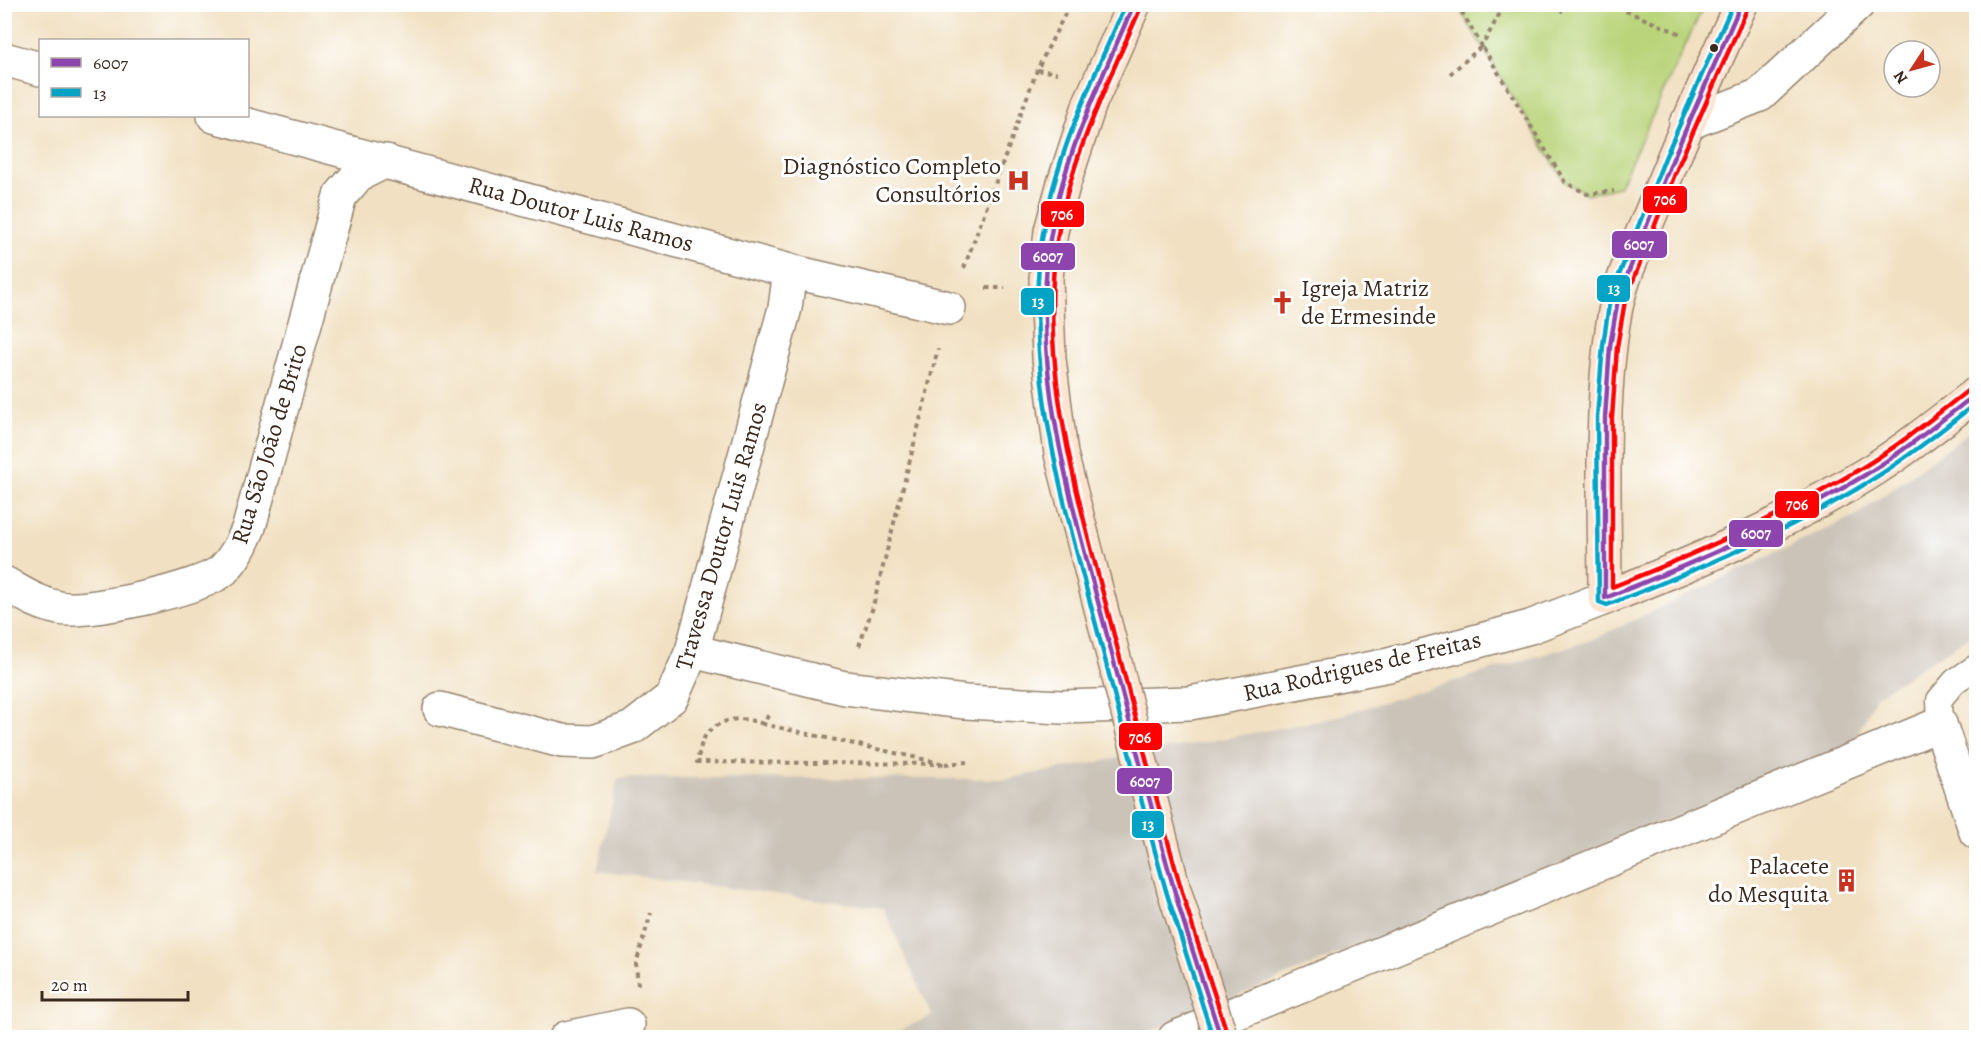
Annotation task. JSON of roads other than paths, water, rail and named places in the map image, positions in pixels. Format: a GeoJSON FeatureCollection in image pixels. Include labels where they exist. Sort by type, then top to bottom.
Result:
{"type":"FeatureCollection","features":[{"type":"Feature","properties":{"kind":"main road"},"geometry":{"type":"LineString","coordinates":[[1134,4],[1090,103],[1051,231],[1046,278],[1049,359],[1061,454],[1174,890],[1221,1038]]}},
{"type":"Feature","properties":{"kind":"main road"},"geometry":{"type":"LineString","coordinates":[[1605,598],[1605,449],[1611,347],[1616,310],[1626,277],[1686,124],[1741,4]]}},
{"type":"Feature","properties":{"kind":"main road","name":"Rua Rodrigues de Freitas"},"geometry":{"type":"LineString","coordinates":[[1605,598],[1702,560],[1798,514],[1867,474],[1977,394]]}},
{"type":"Feature","properties":{"kind":"street"},"geometry":{"type":"LineString","coordinates":[[1686,124],[1760,95],[1858,4]]}},
{"type":"Feature","properties":{"kind":"street"},"geometry":{"type":"LineString","coordinates":[[4,59],[39,69]]}},
{"type":"Feature","properties":{"kind":"street","name":"Rua Doutor Luis Ramos"},"geometry":{"type":"LineString","coordinates":[[218,117],[790,271],[949,308]]}},
{"type":"Feature","properties":{"kind":"street","name":"Rua São João de Brito"},"geometry":{"type":"LineString","coordinates":[[322,145],[335,168],[340,196]]}},
{"type":"Feature","properties":{"kind":"street","name":"Rua São João de Brito"},"geometry":{"type":"LineString","coordinates":[[4,583],[35,601],[59,608],[83,610],[191,586],[221,571],[238,552],[249,527],[340,196],[358,175],[386,161]]}},
{"type":"Feature","properties":{"kind":"street","name":"Travessa Doutor Luis Ramos"},"geometry":{"type":"LineString","coordinates":[[440,709],[562,741],[593,742],[632,728],[672,697],[692,651],[785,308],[790,271]]}},
{"type":"Feature","properties":{"kind":"street","name":"Rua Rodrigues de Freitas"},"geometry":{"type":"LineString","coordinates":[[692,651],[845,688],[965,702],[1062,707],[1190,704],[1389,665],[1530,627],[1605,598]]}},
{"type":"Feature","properties":{"kind":"street"},"geometry":{"type":"LineString","coordinates":[[1175,1038],[1940,724],[1977,832]]}},
{"type":"Feature","properties":{"kind":"street"},"geometry":{"type":"LineString","coordinates":[[566,1038],[628,1025]]}},
{"type":"Feature","properties":{"kind":"lane"},"geometry":{"type":"LineString","coordinates":[[1940,724],[1939,700],[1955,681],[1977,667]]}},
{"type":"Feature","properties":{"kind":"place","name":"Diagnóstico Completo Consultórios"},"geometry":{"type":"Point","coordinates":[1019,180]}},
{"type":"Feature","properties":{"kind":"place","name":"Igreja Matriz de Ermesinde"},"geometry":{"type":"Point","coordinates":[1283,302]}},
{"type":"Feature","properties":{"kind":"place","name":"Palacete do Mesquita"},"geometry":{"type":"Point","coordinates":[1847,880]}}]}
